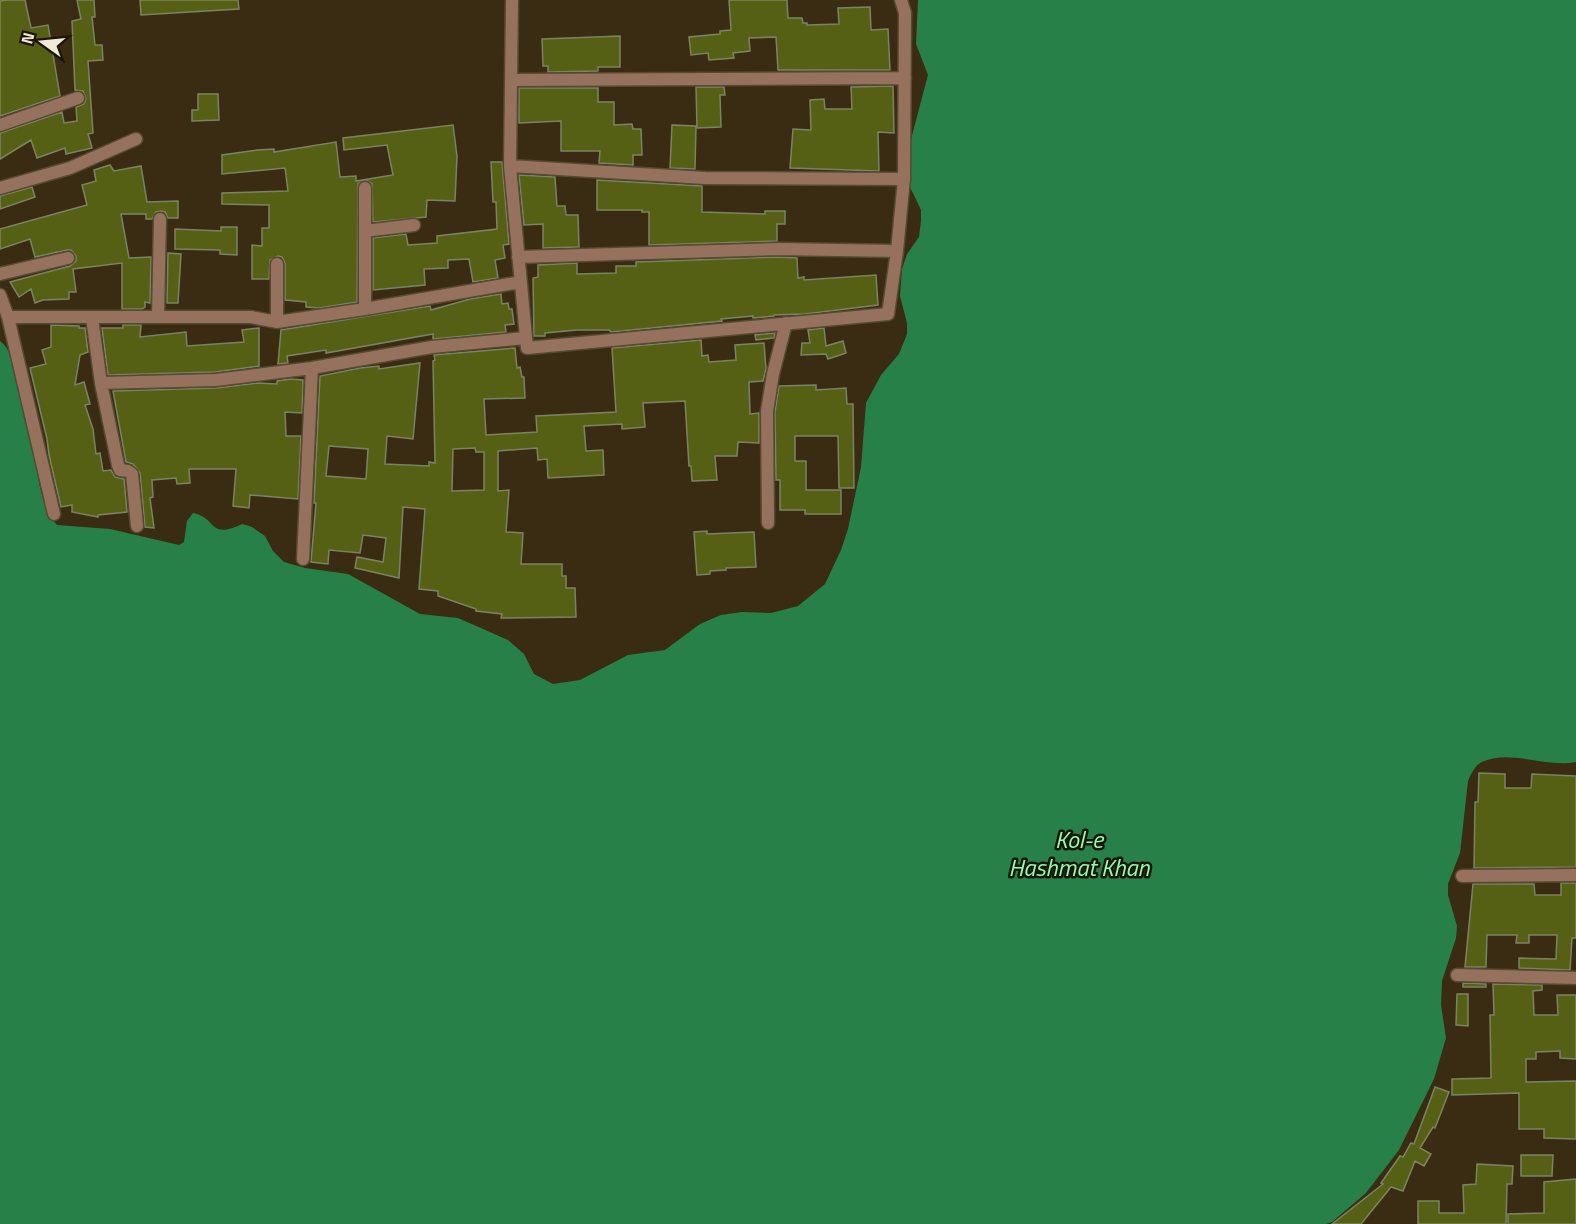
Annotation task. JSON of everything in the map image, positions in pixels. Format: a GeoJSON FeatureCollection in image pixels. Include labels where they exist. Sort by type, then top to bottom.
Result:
{"type":"FeatureCollection","features":[{"type":"Feature","properties":{"kind":"street"},"geometry":{"type":"LineString","coordinates":[[512,0],[510,166],[527,348],[888,314],[904,178],[905,13],[901,0]]}},
{"type":"Feature","properties":{"kind":"street"},"geometry":{"type":"LineString","coordinates":[[512,80],[905,78]]}},
{"type":"Feature","properties":{"kind":"street"},"geometry":{"type":"LineString","coordinates":[[0,125],[78,98]]}},
{"type":"Feature","properties":{"kind":"street"},"geometry":{"type":"LineString","coordinates":[[0,188],[70,168],[136,139]]}},
{"type":"Feature","properties":{"kind":"street"},"geometry":{"type":"LineString","coordinates":[[510,166],[705,178],[904,178]]}},
{"type":"Feature","properties":{"kind":"street"},"geometry":{"type":"LineString","coordinates":[[365,188],[365,309]]}},
{"type":"Feature","properties":{"kind":"street"},"geometry":{"type":"LineString","coordinates":[[158,317],[160,219]]}},
{"type":"Feature","properties":{"kind":"street"},"geometry":{"type":"LineString","coordinates":[[365,231],[414,225]]}},
{"type":"Feature","properties":{"kind":"street"},"geometry":{"type":"LineString","coordinates":[[518,257],[778,249],[897,251]]}},
{"type":"Feature","properties":{"kind":"street"},"geometry":{"type":"LineString","coordinates":[[0,274],[68,258]]}},
{"type":"Feature","properties":{"kind":"street"},"geometry":{"type":"LineString","coordinates":[[277,264],[277,322]]}},
{"type":"Feature","properties":{"kind":"street"},"geometry":{"type":"LineString","coordinates":[[8,317],[251,317],[277,322],[521,282]]}},
{"type":"Feature","properties":{"kind":"street"},"geometry":{"type":"LineString","coordinates":[[0,295],[8,317],[54,514]]}},
{"type":"Feature","properties":{"kind":"street"},"geometry":{"type":"LineString","coordinates":[[92,318],[101,383],[118,465],[120,470],[132,474],[137,526]]}},
{"type":"Feature","properties":{"kind":"street"},"geometry":{"type":"LineString","coordinates":[[768,523],[767,411],[773,374],[786,323]]}},
{"type":"Feature","properties":{"kind":"street"},"geometry":{"type":"LineString","coordinates":[[101,383],[216,380],[312,368],[432,347],[525,338]]}},
{"type":"Feature","properties":{"kind":"street"},"geometry":{"type":"LineString","coordinates":[[303,559],[312,368]]}},
{"type":"Feature","properties":{"kind":"street"},"geometry":{"type":"LineString","coordinates":[[1462,876],[1576,875]]}},
{"type":"Feature","properties":{"kind":"street"},"geometry":{"type":"LineString","coordinates":[[1457,975],[1576,978]]}},
{"type":"Feature","properties":{"kind":"water","name":"Kol-e Hashmat Khan"},"geometry":{"type":"Polygon","coordinates":[[[918,0],[1576,0],[1576,762],[1553,763],[1505,757],[1480,763],[1469,778],[1460,853],[1448,884],[1448,895],[1457,926],[1456,938],[1442,981],[1441,1005],[1446,1038],[1434,1079],[1399,1150],[1366,1193],[1332,1222],[1326,1224],[0,1224],[0,341],[9,351],[15,373],[28,399],[40,485],[49,514],[57,525],[110,529],[179,545],[184,542],[187,521],[193,513],[206,519],[218,529],[224,530],[242,524],[252,527],[265,536],[273,551],[284,562],[305,568],[348,574],[420,614],[458,618],[508,640],[524,654],[534,674],[553,684],[580,680],[628,655],[665,650],[700,624],[721,615],[742,612],[771,613],[798,606],[825,584],[841,550],[848,529],[861,467],[866,403],[881,375],[899,354],[907,334],[907,323],[900,296],[902,269],[907,254],[919,237],[921,221],[921,210],[910,187],[910,143],[928,75],[916,44],[918,0]]]}},
{"type":"Feature","properties":{"kind":"building"},"geometry":{"type":"Polygon","coordinates":[[[25,0],[31,28],[48,25],[60,96],[0,116],[0,1],[25,0]]]}},
{"type":"Feature","properties":{"kind":"building"},"geometry":{"type":"Polygon","coordinates":[[[77,0],[94,0],[95,17],[92,17],[95,45],[102,45],[103,60],[88,61],[93,133],[88,134],[92,148],[66,154],[65,148],[37,158],[31,140],[0,159],[0,133],[62,112],[64,123],[77,121],[76,107],[84,104],[86,99],[83,91],[75,90],[72,21],[81,19],[77,0]]]}},
{"type":"Feature","properties":{"kind":"building"},"geometry":{"type":"Polygon","coordinates":[[[140,0],[238,0],[239,9],[141,15],[140,0]]]}},
{"type":"Feature","properties":{"kind":"building"},"geometry":{"type":"Polygon","coordinates":[[[729,0],[787,0],[788,18],[802,18],[803,23],[807,25],[839,24],[838,8],[870,7],[871,30],[888,29],[890,70],[778,70],[776,37],[749,38],[750,51],[733,53],[734,58],[709,60],[708,53],[691,55],[689,37],[720,34],[720,31],[731,30],[729,0]]]}},
{"type":"Feature","properties":{"kind":"building"},"geometry":{"type":"Polygon","coordinates":[[[620,36],[620,67],[598,67],[598,71],[548,72],[548,66],[543,66],[542,39],[620,36]]]}},
{"type":"Feature","properties":{"kind":"building"},"geometry":{"type":"Polygon","coordinates":[[[893,86],[894,133],[878,132],[879,171],[790,168],[793,129],[811,130],[810,100],[824,99],[825,109],[852,109],[851,87],[893,86]]]}},
{"type":"Feature","properties":{"kind":"building"},"geometry":{"type":"Polygon","coordinates":[[[696,87],[724,87],[725,95],[720,95],[721,127],[697,128],[696,87]]]}},
{"type":"Feature","properties":{"kind":"building"},"geometry":{"type":"Polygon","coordinates":[[[519,88],[598,88],[598,102],[614,102],[614,125],[632,124],[633,129],[641,129],[642,155],[633,155],[633,165],[599,163],[600,151],[561,151],[561,121],[519,123],[519,88]]]}},
{"type":"Feature","properties":{"kind":"building"},"geometry":{"type":"Polygon","coordinates":[[[198,94],[218,94],[219,120],[192,121],[192,110],[198,110],[198,94]]]}},
{"type":"Feature","properties":{"kind":"building"},"geometry":{"type":"Polygon","coordinates":[[[453,125],[457,156],[455,201],[427,200],[426,217],[373,222],[372,184],[366,180],[358,184],[357,302],[319,308],[306,307],[306,302],[285,300],[285,263],[282,257],[278,256],[270,260],[269,279],[252,279],[252,245],[262,246],[262,228],[269,228],[269,205],[222,204],[222,193],[288,191],[285,168],[222,174],[222,155],[274,149],[274,152],[336,142],[340,177],[356,176],[356,181],[393,175],[387,145],[344,150],[343,138],[453,125]]]}},
{"type":"Feature","properties":{"kind":"building"},"geometry":{"type":"Polygon","coordinates":[[[672,125],[696,126],[695,169],[670,168],[672,125]]]}},
{"type":"Feature","properties":{"kind":"building"},"geometry":{"type":"Polygon","coordinates":[[[491,162],[502,162],[509,244],[503,245],[505,258],[495,260],[498,278],[473,282],[469,259],[448,260],[448,268],[424,269],[425,285],[373,290],[373,238],[406,234],[408,245],[437,243],[437,236],[497,229],[491,162]]]}},
{"type":"Feature","properties":{"kind":"building"},"geometry":{"type":"Polygon","coordinates":[[[110,165],[114,171],[141,166],[147,202],[178,201],[178,218],[168,218],[165,212],[161,211],[156,212],[152,219],[146,219],[146,214],[121,214],[129,258],[151,257],[150,303],[145,302],[145,307],[142,309],[122,309],[122,263],[73,269],[76,292],[69,292],[69,299],[43,300],[35,303],[31,289],[19,297],[10,282],[70,266],[76,261],[76,256],[71,250],[67,250],[35,257],[30,239],[0,249],[0,229],[87,205],[82,185],[96,181],[94,170],[110,165]]]}},
{"type":"Feature","properties":{"kind":"building"},"geometry":{"type":"Polygon","coordinates":[[[519,175],[555,177],[557,206],[565,206],[566,215],[578,215],[579,247],[543,248],[543,224],[524,225],[519,175]]]}},
{"type":"Feature","properties":{"kind":"building"},"geometry":{"type":"Polygon","coordinates":[[[597,180],[702,186],[702,212],[765,214],[765,211],[785,211],[785,224],[777,224],[777,241],[649,245],[649,212],[597,210],[597,180]]]}},
{"type":"Feature","properties":{"kind":"building"},"geometry":{"type":"Polygon","coordinates":[[[32,187],[35,197],[0,209],[0,196],[32,187]]]}},
{"type":"Feature","properties":{"kind":"building"},"geometry":{"type":"Polygon","coordinates":[[[221,227],[237,227],[237,255],[220,254],[220,250],[175,249],[175,229],[221,231],[221,227]]]}},
{"type":"Feature","properties":{"kind":"building"},"geometry":{"type":"Polygon","coordinates":[[[168,253],[181,254],[178,303],[167,303],[168,253]]]}},
{"type":"Feature","properties":{"kind":"building"},"geometry":{"type":"Polygon","coordinates":[[[797,258],[798,278],[804,277],[804,280],[876,275],[878,305],[805,314],[721,319],[722,321],[611,332],[609,330],[577,330],[534,336],[533,278],[538,277],[538,265],[577,263],[577,274],[616,273],[616,266],[636,266],[636,262],[797,258]]]}},
{"type":"Feature","properties":{"kind":"building"},"geometry":{"type":"Polygon","coordinates":[[[501,294],[502,304],[508,303],[509,309],[512,309],[514,324],[505,325],[506,332],[433,339],[433,334],[326,353],[326,350],[287,356],[288,363],[278,364],[281,330],[430,306],[431,310],[470,299],[501,294]]]}},
{"type":"Feature","properties":{"kind":"building"},"geometry":{"type":"Polygon","coordinates":[[[51,325],[85,328],[88,352],[80,355],[75,385],[84,382],[90,404],[85,405],[93,429],[96,454],[100,453],[103,471],[111,470],[115,477],[124,479],[127,512],[98,515],[98,517],[72,512],[72,505],[61,507],[30,368],[46,364],[42,350],[51,347],[51,325]]]}},
{"type":"Feature","properties":{"kind":"building"},"geometry":{"type":"Polygon","coordinates":[[[123,325],[141,325],[140,337],[186,332],[187,346],[244,342],[242,330],[259,328],[259,366],[215,372],[108,375],[102,328],[123,328],[123,325]]]}},
{"type":"Feature","properties":{"kind":"building"},"geometry":{"type":"Polygon","coordinates":[[[824,328],[826,346],[843,341],[846,353],[828,359],[826,354],[801,355],[802,343],[810,343],[808,330],[824,328]]]}},
{"type":"Feature","properties":{"kind":"building"},"geometry":{"type":"Polygon","coordinates":[[[775,333],[774,338],[756,340],[755,335],[775,333]]]}},
{"type":"Feature","properties":{"kind":"building"},"geometry":{"type":"Polygon","coordinates":[[[701,340],[702,356],[708,355],[709,362],[736,360],[735,345],[764,343],[766,369],[763,381],[749,382],[750,414],[759,413],[759,443],[738,442],[737,456],[715,456],[717,480],[692,481],[685,401],[643,403],[645,427],[622,429],[622,424],[584,426],[586,451],[603,450],[604,475],[548,478],[547,459],[538,460],[537,448],[498,451],[498,491],[509,490],[506,532],[523,533],[521,564],[562,564],[562,576],[566,576],[566,588],[575,588],[576,617],[501,618],[502,614],[476,611],[476,609],[438,596],[438,591],[419,589],[425,509],[403,507],[399,578],[355,568],[357,557],[383,562],[386,538],[363,535],[360,553],[329,550],[328,564],[311,562],[316,503],[314,503],[320,376],[360,368],[379,366],[379,369],[420,363],[413,439],[387,436],[385,464],[429,466],[429,462],[435,463],[434,355],[515,348],[517,368],[520,367],[522,377],[524,377],[525,398],[484,399],[486,435],[537,432],[536,416],[616,412],[612,348],[701,340]],[[329,446],[326,476],[366,479],[368,449],[329,446]],[[475,448],[453,449],[452,491],[484,490],[484,452],[476,452],[475,448]]]}},
{"type":"Feature","properties":{"kind":"building"},"geometry":{"type":"Polygon","coordinates":[[[303,380],[302,413],[285,412],[286,436],[301,436],[298,499],[250,495],[249,508],[233,506],[236,469],[189,469],[190,483],[177,484],[176,478],[152,480],[153,497],[150,498],[154,528],[145,527],[140,473],[133,464],[126,462],[113,391],[216,388],[258,383],[277,384],[277,381],[303,380]]]}},
{"type":"Feature","properties":{"kind":"building"},"geometry":{"type":"Polygon","coordinates":[[[816,385],[816,390],[846,388],[847,404],[853,404],[854,488],[839,488],[838,436],[795,436],[795,461],[806,461],[806,490],[841,490],[841,514],[805,514],[805,510],[780,510],[780,480],[776,480],[775,412],[779,386],[816,385]]]}},
{"type":"Feature","properties":{"kind":"building"},"geometry":{"type":"Polygon","coordinates":[[[707,531],[707,534],[754,532],[756,567],[726,568],[726,570],[710,571],[710,574],[697,575],[694,532],[707,531]]]}},
{"type":"Feature","properties":{"kind":"building"},"geometry":{"type":"Polygon","coordinates":[[[1479,773],[1505,774],[1505,788],[1531,788],[1532,774],[1576,776],[1576,867],[1474,868],[1475,802],[1478,802],[1479,773]]]}},
{"type":"Feature","properties":{"kind":"building"},"geometry":{"type":"Polygon","coordinates":[[[1561,883],[1576,883],[1576,938],[1572,938],[1570,970],[1519,968],[1519,958],[1556,959],[1557,935],[1529,935],[1529,943],[1516,943],[1517,935],[1487,935],[1486,967],[1465,967],[1473,884],[1534,884],[1535,895],[1561,895],[1561,883]]]}},
{"type":"Feature","properties":{"kind":"building"},"geometry":{"type":"Polygon","coordinates":[[[1463,983],[1486,984],[1486,987],[1463,987],[1463,983]]]}},
{"type":"Feature","properties":{"kind":"building"},"geometry":{"type":"Polygon","coordinates":[[[1493,984],[1542,985],[1542,990],[1533,991],[1534,1015],[1558,1015],[1557,995],[1576,995],[1576,1059],[1560,1058],[1560,1051],[1536,1052],[1536,1059],[1526,1059],[1526,1082],[1576,1081],[1576,1139],[1544,1138],[1544,1129],[1519,1129],[1519,1093],[1452,1095],[1452,1079],[1491,1078],[1490,1015],[1494,1015],[1493,984]]]}},
{"type":"Feature","properties":{"kind":"building"},"geometry":{"type":"Polygon","coordinates":[[[1457,994],[1468,994],[1468,1026],[1456,1025],[1457,994]]]}},
{"type":"Feature","properties":{"kind":"building"},"geometry":{"type":"Polygon","coordinates":[[[1435,1087],[1449,1092],[1435,1128],[1433,1127],[1420,1148],[1431,1154],[1424,1166],[1415,1161],[1403,1191],[1391,1187],[1361,1224],[1332,1224],[1383,1184],[1381,1183],[1400,1156],[1403,1157],[1411,1143],[1414,1144],[1435,1087]]]}},
{"type":"Feature","properties":{"kind":"building"},"geometry":{"type":"Polygon","coordinates":[[[1521,1155],[1553,1155],[1552,1176],[1521,1176],[1521,1155]]]}},
{"type":"Feature","properties":{"kind":"building"},"geometry":{"type":"Polygon","coordinates":[[[1477,1164],[1513,1166],[1512,1184],[1507,1184],[1506,1224],[1418,1224],[1418,1201],[1439,1201],[1439,1213],[1464,1213],[1463,1185],[1476,1184],[1477,1164]]]}},
{"type":"Feature","properties":{"kind":"building"},"geometry":{"type":"Polygon","coordinates":[[[1576,1179],[1576,1224],[1508,1224],[1508,1214],[1544,1213],[1544,1182],[1576,1179]]]}}]}
